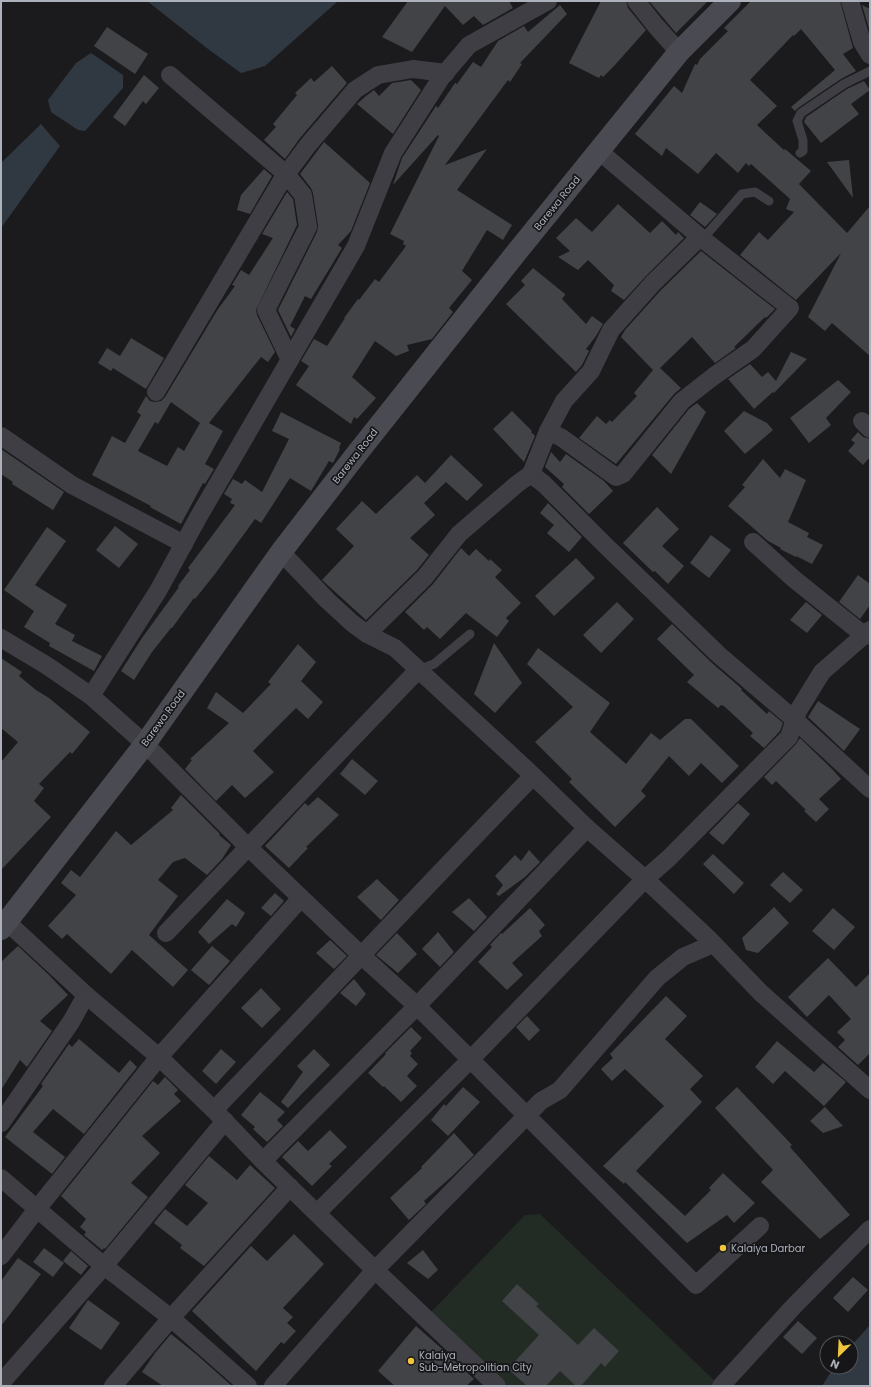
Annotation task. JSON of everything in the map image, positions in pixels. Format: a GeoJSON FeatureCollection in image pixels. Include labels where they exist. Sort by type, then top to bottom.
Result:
{"type":"FeatureCollection","features":[{"type":"Feature","properties":{"kind":"main road","name":"Barewa Road"},"geometry":{"type":"LineString","coordinates":[[4,925],[145,744],[281,552],[355,456],[505,266],[679,52],[730,1]]}},
{"type":"Feature","properties":{"kind":"street"},"geometry":{"type":"LineString","coordinates":[[91,696],[158,591],[356,246],[393,152],[446,73],[469,45],[548,1]]}},
{"type":"Feature","properties":{"kind":"street"},"geometry":{"type":"LineString","coordinates":[[636,1],[679,52]]}},
{"type":"Feature","properties":{"kind":"street"},"geometry":{"type":"LineString","coordinates":[[850,1],[862,42],[870,55]]}},
{"type":"Feature","properties":{"kind":"street"},"geometry":{"type":"LineString","coordinates":[[156,392],[286,174],[308,145],[355,90],[378,75],[413,68],[446,73]]}},
{"type":"Feature","properties":{"kind":"street"},"geometry":{"type":"LineString","coordinates":[[170,75],[286,174],[303,195],[308,227],[266,310],[290,360]]}},
{"type":"Feature","properties":{"kind":"street"},"geometry":{"type":"LineString","coordinates":[[548,431],[562,438],[616,477],[623,474],[682,401],[714,376],[753,349],[790,308],[700,237],[599,151]]}},
{"type":"Feature","properties":{"kind":"street"},"geometry":{"type":"LineString","coordinates":[[367,634],[425,576],[459,534],[517,484],[531,474],[548,431],[564,401],[591,371],[611,330],[654,283],[700,237]]}},
{"type":"Feature","properties":{"kind":"street"},"geometry":{"type":"LineString","coordinates":[[1,436],[72,485],[184,544]]}},
{"type":"Feature","properties":{"kind":"street"},"geometry":{"type":"LineString","coordinates":[[531,474],[544,484],[719,655],[795,720],[870,789]]}},
{"type":"Feature","properties":{"kind":"street"},"geometry":{"type":"LineString","coordinates":[[317,1214],[471,1059],[645,879],[669,858],[789,737],[798,710],[822,672],[868,633],[794,579],[753,542]]}},
{"type":"Feature","properties":{"kind":"street"},"geometry":{"type":"LineString","coordinates":[[281,552],[327,600],[367,634],[395,648],[587,828],[645,879],[708,938],[761,993],[870,1090]]}},
{"type":"Feature","properties":{"kind":"street"},"geometry":{"type":"LineString","coordinates":[[1,638],[46,665],[91,696],[145,744],[248,847],[362,956],[417,1006],[471,1059],[696,1285],[760,1226]]}},
{"type":"Feature","properties":{"kind":"street"},"geometry":{"type":"LineString","coordinates":[[166,933],[418,670]]}},
{"type":"Feature","properties":{"kind":"street"},"geometry":{"type":"LineString","coordinates":[[1,1383],[104,1266],[220,1116],[362,956],[440,871],[533,776]]}},
{"type":"Feature","properties":{"kind":"street"},"geometry":{"type":"LineString","coordinates":[[263,1161],[417,1006],[587,828]]}},
{"type":"Feature","properties":{"kind":"street"},"geometry":{"type":"LineString","coordinates":[[1,1256],[159,1057],[301,898]]}},
{"type":"Feature","properties":{"kind":"street"},"geometry":{"type":"LineString","coordinates":[[4,925],[159,1057],[317,1214],[497,1386]]}},
{"type":"Feature","properties":{"kind":"street"},"geometry":{"type":"LineString","coordinates":[[273,1386],[375,1270],[541,1101],[560,1090],[657,978],[683,956],[713,944]]}},
{"type":"Feature","properties":{"kind":"street"},"geometry":{"type":"LineString","coordinates":[[1,1123],[71,1022],[86,995]]}},
{"type":"Feature","properties":{"kind":"street"},"geometry":{"type":"LineString","coordinates":[[1,1178],[104,1266],[171,1318],[248,1386]]}},
{"type":"Feature","properties":{"kind":"street"},"geometry":{"type":"LineString","coordinates":[[113,1386],[171,1318],[290,1187]]}},
{"type":"Feature","properties":{"kind":"street"},"geometry":{"type":"LineString","coordinates":[[721,1386],[794,1306],[870,1229]]}},
{"type":"Feature","properties":{"kind":"lane"},"geometry":{"type":"LineString","coordinates":[[800,153],[803,151],[803,140],[797,121],[801,113],[844,84],[870,71]]}},
{"type":"Feature","properties":{"kind":"lane"},"geometry":{"type":"LineString","coordinates":[[700,237],[707,234],[742,194],[755,192],[769,201]]}},
{"type":"Feature","properties":{"kind":"lane"},"geometry":{"type":"LineString","coordinates":[[418,670],[434,664],[470,634]]}},
{"type":"Feature","properties":{"kind":"shaded area"},"geometry":{"type":"Polygon","coordinates":[[[147,1],[338,1],[265,66],[241,73],[147,1]]]}},
{"type":"Feature","properties":{"kind":"shaded area"},"geometry":{"type":"Polygon","coordinates":[[[91,53],[123,75],[123,88],[85,131],[78,130],[51,112],[48,100],[76,63],[91,53]]]}},
{"type":"Feature","properties":{"kind":"shaded area"},"geometry":{"type":"Polygon","coordinates":[[[41,124],[60,146],[1,228],[1,163],[41,124]]]}},
{"type":"Feature","properties":{"kind":"shaded area"},"geometry":{"type":"Polygon","coordinates":[[[540,1214],[716,1382],[712,1386],[508,1386],[429,1314],[525,1215],[540,1214]]]}},
{"type":"Feature","properties":{"kind":"shaded area"},"geometry":{"type":"Polygon","coordinates":[[[870,1325],[870,1386],[822,1386],[829,1375],[859,1375],[859,1337],[870,1325]]]}},
{"type":"Feature","properties":{"kind":"building"},"geometry":{"type":"Polygon","coordinates":[[[408,1],[509,1],[513,8],[483,25],[474,16],[463,25],[445,6],[412,52],[382,37],[408,1]]]}},
{"type":"Feature","properties":{"kind":"building"},"geometry":{"type":"Polygon","coordinates":[[[601,1],[626,1],[628,8],[646,30],[614,66],[603,77],[601,75],[599,78],[569,63],[601,1]]]}},
{"type":"Feature","properties":{"kind":"building"},"geometry":{"type":"Polygon","coordinates":[[[649,1],[708,1],[676,33],[649,1]]]}},
{"type":"Feature","properties":{"kind":"building"},"geometry":{"type":"Polygon","coordinates":[[[751,1],[840,1],[853,48],[843,54],[856,71],[841,79],[795,111],[791,107],[835,70],[801,29],[794,36],[793,35],[750,80],[777,106],[757,125],[784,150],[785,149],[811,171],[799,184],[847,233],[870,206],[870,356],[832,323],[825,331],[808,317],[841,253],[796,300],[740,255],[759,232],[768,240],[794,212],[786,209],[790,199],[751,164],[749,166],[746,163],[738,173],[716,153],[698,174],[666,148],[662,156],[635,134],[674,86],[682,93],[695,64],[697,65],[700,59],[728,31],[724,28],[751,1]]]}},
{"type":"Feature","properties":{"kind":"building"},"geometry":{"type":"Polygon","coordinates":[[[560,5],[567,14],[520,63],[522,64],[510,82],[508,80],[445,165],[487,149],[457,190],[512,225],[503,240],[487,230],[462,271],[472,280],[449,308],[453,312],[432,339],[407,345],[409,351],[396,356],[375,341],[352,377],[376,398],[357,419],[354,417],[351,424],[296,385],[309,366],[301,361],[314,339],[327,346],[344,318],[358,299],[359,300],[375,279],[379,282],[406,246],[403,244],[404,241],[390,234],[439,136],[438,135],[393,185],[402,158],[436,106],[438,108],[455,83],[457,84],[473,62],[481,67],[498,41],[524,26],[528,32],[560,5]]]}},
{"type":"Feature","properties":{"kind":"building"},"geometry":{"type":"Polygon","coordinates":[[[862,5],[870,9],[870,32],[862,5]]]}},
{"type":"Feature","properties":{"kind":"building"},"geometry":{"type":"Polygon","coordinates":[[[107,27],[148,54],[135,74],[94,46],[107,27]]]}},
{"type":"Feature","properties":{"kind":"building"},"geometry":{"type":"Polygon","coordinates":[[[332,66],[347,83],[300,138],[285,159],[264,140],[276,127],[273,124],[297,95],[295,93],[311,78],[314,82],[332,66]]]}},
{"type":"Feature","properties":{"kind":"building"},"geometry":{"type":"Polygon","coordinates":[[[144,75],[159,88],[146,104],[143,101],[125,126],[113,117],[144,75]]]}},
{"type":"Feature","properties":{"kind":"building"},"geometry":{"type":"Polygon","coordinates":[[[411,80],[421,90],[393,134],[357,104],[374,90],[379,96],[392,83],[411,80]]]}},
{"type":"Feature","properties":{"kind":"building"},"geometry":{"type":"Polygon","coordinates":[[[864,81],[870,90],[851,104],[859,114],[821,143],[804,122],[806,117],[847,89],[864,81]]]}},
{"type":"Feature","properties":{"kind":"building"},"geometry":{"type":"Polygon","coordinates":[[[324,142],[370,183],[351,231],[338,245],[342,248],[311,299],[305,296],[290,326],[295,329],[291,337],[278,310],[317,232],[318,226],[313,193],[300,174],[324,142]]]}},
{"type":"Feature","properties":{"kind":"building"},"geometry":{"type":"Polygon","coordinates":[[[849,160],[853,198],[827,162],[849,160]]]}},
{"type":"Feature","properties":{"kind":"building"},"geometry":{"type":"Polygon","coordinates":[[[264,169],[272,176],[250,214],[237,210],[241,195],[264,169]]]}},
{"type":"Feature","properties":{"kind":"building"},"geometry":{"type":"Polygon","coordinates":[[[287,192],[293,199],[297,225],[256,310],[275,352],[268,362],[261,357],[209,423],[223,431],[205,464],[214,469],[205,484],[203,483],[181,524],[150,507],[151,506],[92,475],[112,436],[125,443],[141,415],[137,412],[146,396],[150,401],[155,402],[161,401],[165,397],[218,309],[235,286],[232,285],[241,270],[249,275],[273,238],[262,234],[287,192]],[[171,402],[158,424],[155,422],[138,451],[167,466],[178,447],[184,451],[200,423],[171,402]]]}},
{"type":"Feature","properties":{"kind":"building"},"geometry":{"type":"Polygon","coordinates":[[[700,202],[717,214],[705,227],[690,215],[700,202]]]}},
{"type":"Feature","properties":{"kind":"building"},"geometry":{"type":"Polygon","coordinates":[[[618,204],[650,233],[662,221],[676,235],[678,232],[684,238],[624,300],[611,291],[614,285],[588,260],[578,270],[558,257],[570,251],[556,238],[576,218],[592,232],[618,204]]]}},
{"type":"Feature","properties":{"kind":"building"},"geometry":{"type":"Polygon","coordinates":[[[701,251],[775,309],[734,347],[736,348],[715,363],[692,337],[660,368],[681,388],[674,394],[616,464],[579,438],[597,416],[606,424],[610,420],[612,422],[637,396],[634,393],[653,370],[621,337],[625,330],[661,290],[701,251]]]}},
{"type":"Feature","properties":{"kind":"building"},"geometry":{"type":"Polygon","coordinates":[[[533,268],[565,294],[562,299],[586,324],[592,316],[603,324],[586,349],[589,351],[582,365],[576,372],[506,304],[525,285],[521,281],[533,268]]]}},
{"type":"Feature","properties":{"kind":"building"},"geometry":{"type":"Polygon","coordinates":[[[131,338],[164,358],[146,389],[113,368],[111,371],[98,363],[107,348],[120,356],[131,338]]]}},
{"type":"Feature","properties":{"kind":"building"},"geometry":{"type":"Polygon","coordinates":[[[791,352],[807,359],[774,393],[773,392],[754,409],[728,379],[750,364],[762,377],[768,372],[776,381],[791,352]]]}},
{"type":"Feature","properties":{"kind":"building"},"geometry":{"type":"Polygon","coordinates":[[[838,380],[851,392],[826,418],[831,425],[809,443],[790,418],[838,380]]]}},
{"type":"Feature","properties":{"kind":"building"},"geometry":{"type":"Polygon","coordinates":[[[697,403],[706,412],[671,474],[652,455],[689,409],[697,403]]]}},
{"type":"Feature","properties":{"kind":"building"},"geometry":{"type":"Polygon","coordinates":[[[512,411],[535,436],[524,462],[493,429],[512,411]]]}},
{"type":"Feature","properties":{"kind":"building"},"geometry":{"type":"Polygon","coordinates":[[[744,411],[767,423],[773,430],[745,454],[724,431],[744,411]]]}},
{"type":"Feature","properties":{"kind":"building"},"geometry":{"type":"Polygon","coordinates":[[[281,412],[341,443],[340,449],[333,463],[329,461],[311,491],[290,478],[261,523],[255,519],[215,574],[195,599],[194,598],[152,652],[134,680],[121,671],[142,638],[179,587],[178,586],[190,570],[188,568],[235,505],[230,503],[232,499],[224,494],[233,479],[242,484],[245,480],[262,492],[289,439],[272,431],[281,412]]]}},
{"type":"Feature","properties":{"kind":"building"},"geometry":{"type":"Polygon","coordinates":[[[858,432],[863,437],[870,439],[870,457],[863,465],[848,451],[855,443],[851,440],[858,432]]]}},
{"type":"Feature","properties":{"kind":"building"},"geometry":{"type":"Polygon","coordinates":[[[1,449],[64,492],[53,510],[12,484],[13,482],[1,474],[1,449]]]}},
{"type":"Feature","properties":{"kind":"building"},"geometry":{"type":"Polygon","coordinates":[[[551,452],[560,462],[566,454],[604,481],[613,491],[589,514],[562,487],[564,484],[545,467],[551,452]]]}},
{"type":"Feature","properties":{"kind":"building"},"geometry":{"type":"Polygon","coordinates":[[[451,455],[483,485],[467,501],[446,482],[424,503],[435,515],[410,538],[429,555],[417,570],[366,620],[322,580],[354,546],[336,529],[362,501],[376,514],[417,475],[425,483],[451,455]]]}},
{"type":"Feature","properties":{"kind":"building"},"geometry":{"type":"Polygon","coordinates":[[[763,459],[780,478],[785,469],[806,480],[788,522],[809,533],[807,537],[823,545],[812,564],[780,549],[781,548],[768,541],[728,506],[745,487],[742,485],[763,459]]]}},
{"type":"Feature","properties":{"kind":"building"},"geometry":{"type":"Polygon","coordinates":[[[548,503],[582,537],[569,552],[547,533],[554,525],[540,513],[548,503]]]}},
{"type":"Feature","properties":{"kind":"building"},"geometry":{"type":"Polygon","coordinates":[[[657,507],[679,529],[662,546],[684,566],[668,584],[655,571],[653,572],[623,543],[657,507]]]}},
{"type":"Feature","properties":{"kind":"building"},"geometry":{"type":"Polygon","coordinates":[[[115,526],[138,544],[119,568],[96,550],[115,526]]]}},
{"type":"Feature","properties":{"kind":"building"},"geometry":{"type":"Polygon","coordinates":[[[47,527],[66,541],[35,585],[67,605],[55,624],[75,635],[72,641],[102,656],[94,671],[49,646],[50,643],[24,627],[34,611],[4,590],[47,527]]]}},
{"type":"Feature","properties":{"kind":"building"},"geometry":{"type":"Polygon","coordinates":[[[711,535],[731,550],[709,578],[690,563],[711,535]]]}},
{"type":"Feature","properties":{"kind":"building"},"geometry":{"type":"Polygon","coordinates":[[[461,548],[469,556],[476,549],[502,570],[495,577],[521,603],[506,618],[509,621],[497,637],[466,613],[440,639],[427,627],[424,630],[405,612],[433,584],[461,548]]]}},
{"type":"Feature","properties":{"kind":"building"},"geometry":{"type":"Polygon","coordinates":[[[576,558],[595,578],[554,616],[535,596],[576,558]]]}},
{"type":"Feature","properties":{"kind":"building"},"geometry":{"type":"Polygon","coordinates":[[[858,575],[870,584],[870,605],[860,619],[839,602],[858,575]]]}},
{"type":"Feature","properties":{"kind":"building"},"geometry":{"type":"Polygon","coordinates":[[[617,602],[634,619],[601,653],[583,635],[617,602]]]}},
{"type":"Feature","properties":{"kind":"building"},"geometry":{"type":"Polygon","coordinates":[[[806,602],[822,615],[807,633],[790,620],[806,602]]]}},
{"type":"Feature","properties":{"kind":"building"},"geometry":{"type":"Polygon","coordinates":[[[672,624],[767,714],[769,711],[783,723],[780,731],[764,748],[750,736],[753,733],[724,706],[721,705],[718,708],[687,682],[694,675],[657,639],[672,624]]]}},
{"type":"Feature","properties":{"kind":"building"},"geometry":{"type":"Polygon","coordinates":[[[494,643],[522,683],[495,713],[474,694],[494,643]]]}},
{"type":"Feature","properties":{"kind":"building"},"geometry":{"type":"Polygon","coordinates":[[[298,644],[316,662],[301,681],[323,702],[308,719],[296,708],[253,751],[274,772],[245,798],[232,785],[216,801],[185,769],[192,760],[190,759],[229,723],[207,708],[216,692],[243,713],[271,684],[268,682],[298,644]]]}},
{"type":"Feature","properties":{"kind":"building"},"geometry":{"type":"Polygon","coordinates":[[[538,648],[610,703],[590,732],[626,764],[651,733],[660,740],[685,719],[691,719],[739,766],[722,783],[701,763],[689,776],[669,756],[641,791],[646,796],[615,827],[569,782],[572,779],[535,742],[573,707],[527,664],[538,648]]]}},
{"type":"Feature","properties":{"kind":"building"},"geometry":{"type":"Polygon","coordinates":[[[1,658],[22,672],[19,676],[36,690],[49,698],[90,732],[72,754],[70,752],[39,784],[44,788],[34,801],[51,817],[1,870],[1,762],[18,742],[1,728],[1,658]]]}},
{"type":"Feature","properties":{"kind":"building"},"geometry":{"type":"Polygon","coordinates":[[[818,701],[860,729],[844,751],[808,717],[818,701]]]}},
{"type":"Feature","properties":{"kind":"building"},"geometry":{"type":"Polygon","coordinates":[[[800,738],[841,779],[819,799],[829,809],[816,822],[804,811],[806,810],[776,781],[772,785],[764,777],[800,738]]]}},
{"type":"Feature","properties":{"kind":"building"},"geometry":{"type":"Polygon","coordinates":[[[352,759],[378,781],[365,795],[340,774],[352,759]]]}},
{"type":"Feature","properties":{"kind":"building"},"geometry":{"type":"Polygon","coordinates":[[[181,795],[220,834],[219,835],[231,845],[222,859],[207,875],[185,858],[173,862],[158,880],[178,896],[149,935],[188,970],[173,987],[132,950],[111,974],[67,934],[62,939],[48,926],[76,895],[61,883],[71,870],[80,877],[116,831],[131,845],[173,810],[171,808],[181,795]]]}},
{"type":"Feature","properties":{"kind":"building"},"geometry":{"type":"Polygon","coordinates":[[[318,797],[339,815],[306,847],[308,848],[289,868],[265,846],[305,803],[308,806],[318,797]]]}},
{"type":"Feature","properties":{"kind":"building"},"geometry":{"type":"Polygon","coordinates":[[[738,803],[750,814],[723,845],[709,833],[738,803]]]}},
{"type":"Feature","properties":{"kind":"building"},"geometry":{"type":"Polygon","coordinates":[[[529,850],[540,862],[525,877],[499,896],[496,894],[503,885],[495,876],[515,855],[521,861],[529,850]]]}},
{"type":"Feature","properties":{"kind":"building"},"geometry":{"type":"Polygon","coordinates":[[[713,854],[744,883],[734,894],[703,864],[713,854]]]}},
{"type":"Feature","properties":{"kind":"building"},"geometry":{"type":"Polygon","coordinates":[[[783,872],[803,890],[790,903],[770,885],[783,872]]]}},
{"type":"Feature","properties":{"kind":"building"},"geometry":{"type":"Polygon","coordinates":[[[377,879],[399,900],[381,920],[357,897],[377,879]]]}},
{"type":"Feature","properties":{"kind":"building"},"geometry":{"type":"Polygon","coordinates":[[[275,893],[284,901],[271,916],[261,908],[275,893]]]}},
{"type":"Feature","properties":{"kind":"building"},"geometry":{"type":"Polygon","coordinates":[[[469,898],[487,917],[474,931],[452,912],[469,898]]]}},
{"type":"Feature","properties":{"kind":"building"},"geometry":{"type":"Polygon","coordinates":[[[227,899],[245,913],[236,927],[232,924],[209,944],[198,932],[227,899]]]}},
{"type":"Feature","properties":{"kind":"building"},"geometry":{"type":"Polygon","coordinates":[[[774,907],[789,923],[758,953],[746,950],[742,938],[774,907]]]}},
{"type":"Feature","properties":{"kind":"building"},"geometry":{"type":"Polygon","coordinates":[[[530,908],[545,925],[539,931],[542,936],[512,963],[523,975],[507,990],[478,962],[492,947],[490,945],[501,933],[502,934],[530,908]]]}},
{"type":"Feature","properties":{"kind":"building"},"geometry":{"type":"Polygon","coordinates":[[[833,908],[855,927],[834,950],[812,931],[833,908]]]}},
{"type":"Feature","properties":{"kind":"building"},"geometry":{"type":"Polygon","coordinates":[[[438,932],[454,952],[440,967],[422,949],[438,932]]]}},
{"type":"Feature","properties":{"kind":"building"},"geometry":{"type":"Polygon","coordinates":[[[397,933],[417,954],[398,973],[376,955],[397,933]]]}},
{"type":"Feature","properties":{"kind":"building"},"geometry":{"type":"Polygon","coordinates":[[[330,940],[347,956],[334,969],[316,953],[330,940]]]}},
{"type":"Feature","properties":{"kind":"building"},"geometry":{"type":"Polygon","coordinates":[[[18,946],[68,995],[40,1021],[52,1031],[27,1067],[20,1060],[1,1090],[1,962],[18,946]]]}},
{"type":"Feature","properties":{"kind":"building"},"geometry":{"type":"Polygon","coordinates":[[[212,946],[230,961],[209,985],[191,970],[212,946]]]}},
{"type":"Feature","properties":{"kind":"building"},"geometry":{"type":"Polygon","coordinates":[[[828,958],[856,987],[870,973],[870,1053],[858,1065],[838,1047],[845,1040],[837,1032],[851,1019],[829,995],[807,1017],[788,997],[828,958]]]}},
{"type":"Feature","properties":{"kind":"building"},"geometry":{"type":"Polygon","coordinates":[[[354,979],[366,994],[356,1006],[340,993],[354,979]]]}},
{"type":"Feature","properties":{"kind":"building"},"geometry":{"type":"Polygon","coordinates":[[[261,988],[281,1009],[262,1028],[241,1008],[261,988]]]}},
{"type":"Feature","properties":{"kind":"building"},"geometry":{"type":"Polygon","coordinates":[[[666,996],[687,1016],[665,1039],[703,1076],[690,1089],[702,1102],[636,1171],[685,1216],[711,1190],[709,1188],[723,1173],[755,1203],[734,1223],[727,1215],[687,1243],[625,1182],[624,1184],[603,1166],[664,1106],[625,1069],[612,1081],[601,1069],[613,1058],[610,1054],[666,996]]]}},
{"type":"Feature","properties":{"kind":"building"},"geometry":{"type":"Polygon","coordinates":[[[527,1016],[540,1030],[529,1041],[516,1027],[527,1016]]]}},
{"type":"Feature","properties":{"kind":"building"},"geometry":{"type":"Polygon","coordinates":[[[411,1027],[422,1038],[410,1051],[412,1053],[410,1056],[418,1064],[407,1076],[417,1086],[401,1102],[368,1073],[386,1054],[385,1053],[411,1027]]]}},
{"type":"Feature","properties":{"kind":"building"},"geometry":{"type":"Polygon","coordinates":[[[79,1039],[119,1073],[130,1060],[137,1067],[84,1134],[53,1109],[33,1132],[65,1157],[52,1174],[5,1137],[43,1086],[41,1084],[69,1044],[72,1047],[79,1039]]]}},
{"type":"Feature","properties":{"kind":"building"},"geometry":{"type":"Polygon","coordinates":[[[777,1041],[814,1072],[823,1063],[846,1082],[824,1106],[785,1071],[773,1084],[755,1067],[777,1041]]]}},
{"type":"Feature","properties":{"kind":"building"},"geometry":{"type":"Polygon","coordinates":[[[221,1049],[236,1062],[216,1084],[202,1071],[221,1049]]]}},
{"type":"Feature","properties":{"kind":"building"},"geometry":{"type":"Polygon","coordinates":[[[314,1049],[330,1065],[288,1108],[281,1102],[303,1072],[297,1066],[314,1049]]]}},
{"type":"Feature","properties":{"kind":"building"},"geometry":{"type":"Polygon","coordinates":[[[165,1077],[178,1090],[174,1094],[181,1101],[142,1136],[160,1153],[131,1183],[148,1197],[105,1249],[104,1248],[102,1250],[84,1235],[86,1232],[80,1227],[86,1219],[61,1196],[153,1081],[158,1085],[165,1077]]]}},
{"type":"Feature","properties":{"kind":"building"},"geometry":{"type":"Polygon","coordinates":[[[463,1087],[480,1102],[448,1136],[431,1120],[444,1104],[446,1106],[463,1087]]]}},
{"type":"Feature","properties":{"kind":"building"},"geometry":{"type":"Polygon","coordinates":[[[737,1087],[792,1145],[790,1147],[850,1215],[820,1239],[761,1182],[773,1170],[715,1108],[737,1087]]]}},
{"type":"Feature","properties":{"kind":"building"},"geometry":{"type":"Polygon","coordinates":[[[260,1092],[285,1112],[277,1120],[283,1126],[267,1142],[253,1129],[255,1127],[241,1115],[260,1092]]]}},
{"type":"Feature","properties":{"kind":"building"},"geometry":{"type":"Polygon","coordinates":[[[825,1107],[843,1126],[823,1133],[810,1121],[825,1107]]]}},
{"type":"Feature","properties":{"kind":"building"},"geometry":{"type":"Polygon","coordinates":[[[330,1130],[347,1147],[329,1164],[332,1166],[312,1186],[282,1157],[298,1141],[308,1151],[330,1130]]]}},
{"type":"Feature","properties":{"kind":"building"},"geometry":{"type":"Polygon","coordinates":[[[454,1133],[474,1155],[424,1201],[426,1204],[409,1220],[390,1198],[422,1168],[421,1167],[454,1133]]]}},
{"type":"Feature","properties":{"kind":"building"},"geometry":{"type":"Polygon","coordinates":[[[209,1156],[237,1180],[250,1165],[275,1188],[204,1266],[180,1248],[182,1245],[154,1223],[165,1209],[187,1226],[208,1203],[185,1185],[209,1156]]]}},
{"type":"Feature","properties":{"kind":"building"},"geometry":{"type":"Polygon","coordinates":[[[294,1234],[324,1264],[283,1308],[293,1317],[287,1323],[296,1331],[284,1344],[281,1342],[256,1371],[192,1311],[251,1246],[267,1261],[294,1234]]]}},
{"type":"Feature","properties":{"kind":"building"},"geometry":{"type":"Polygon","coordinates":[[[44,1248],[64,1263],[53,1277],[33,1262],[44,1248]]]}},
{"type":"Feature","properties":{"kind":"building"},"geometry":{"type":"Polygon","coordinates":[[[423,1250],[438,1270],[428,1279],[407,1263],[423,1250]]]}},
{"type":"Feature","properties":{"kind":"building"},"geometry":{"type":"Polygon","coordinates":[[[71,1251],[88,1266],[81,1275],[63,1261],[71,1251]]]}},
{"type":"Feature","properties":{"kind":"building"},"geometry":{"type":"Polygon","coordinates":[[[18,1258],[41,1274],[1,1326],[1,1281],[18,1258]]]}},
{"type":"Feature","properties":{"kind":"building"},"geometry":{"type":"Polygon","coordinates":[[[853,1277],[868,1290],[848,1312],[833,1298],[853,1277]]]}},
{"type":"Feature","properties":{"kind":"building"},"geometry":{"type":"Polygon","coordinates":[[[517,1284],[539,1304],[536,1306],[578,1345],[594,1328],[619,1351],[605,1367],[601,1363],[581,1386],[576,1386],[560,1371],[546,1386],[527,1386],[508,1369],[539,1335],[502,1301],[517,1284]]]}},
{"type":"Feature","properties":{"kind":"building"},"geometry":{"type":"Polygon","coordinates":[[[88,1300],[120,1323],[101,1350],[69,1328],[88,1300]]]}},
{"type":"Feature","properties":{"kind":"building"},"geometry":{"type":"Polygon","coordinates":[[[798,1321],[817,1338],[802,1354],[783,1337],[798,1321]]]}},
{"type":"Feature","properties":{"kind":"building","name":"Kalaiya Sub-Metropolitian City"},"geometry":{"type":"Polygon","coordinates":[[[416,1326],[474,1379],[466,1386],[395,1386],[378,1371],[416,1326]]]}},
{"type":"Feature","properties":{"kind":"building"},"geometry":{"type":"Polygon","coordinates":[[[171,1334],[232,1386],[163,1386],[142,1372],[171,1334]]]}},
{"type":"Feature","properties":{"kind":"place","name":"Kalaiya Darbar"},"geometry":{"type":"Point","coordinates":[723,1248]}},
{"type":"Feature","properties":{"kind":"place","name":"Kalaiya Sub-Metropolitian City"},"geometry":{"type":"Point","coordinates":[411,1361]}}]}
